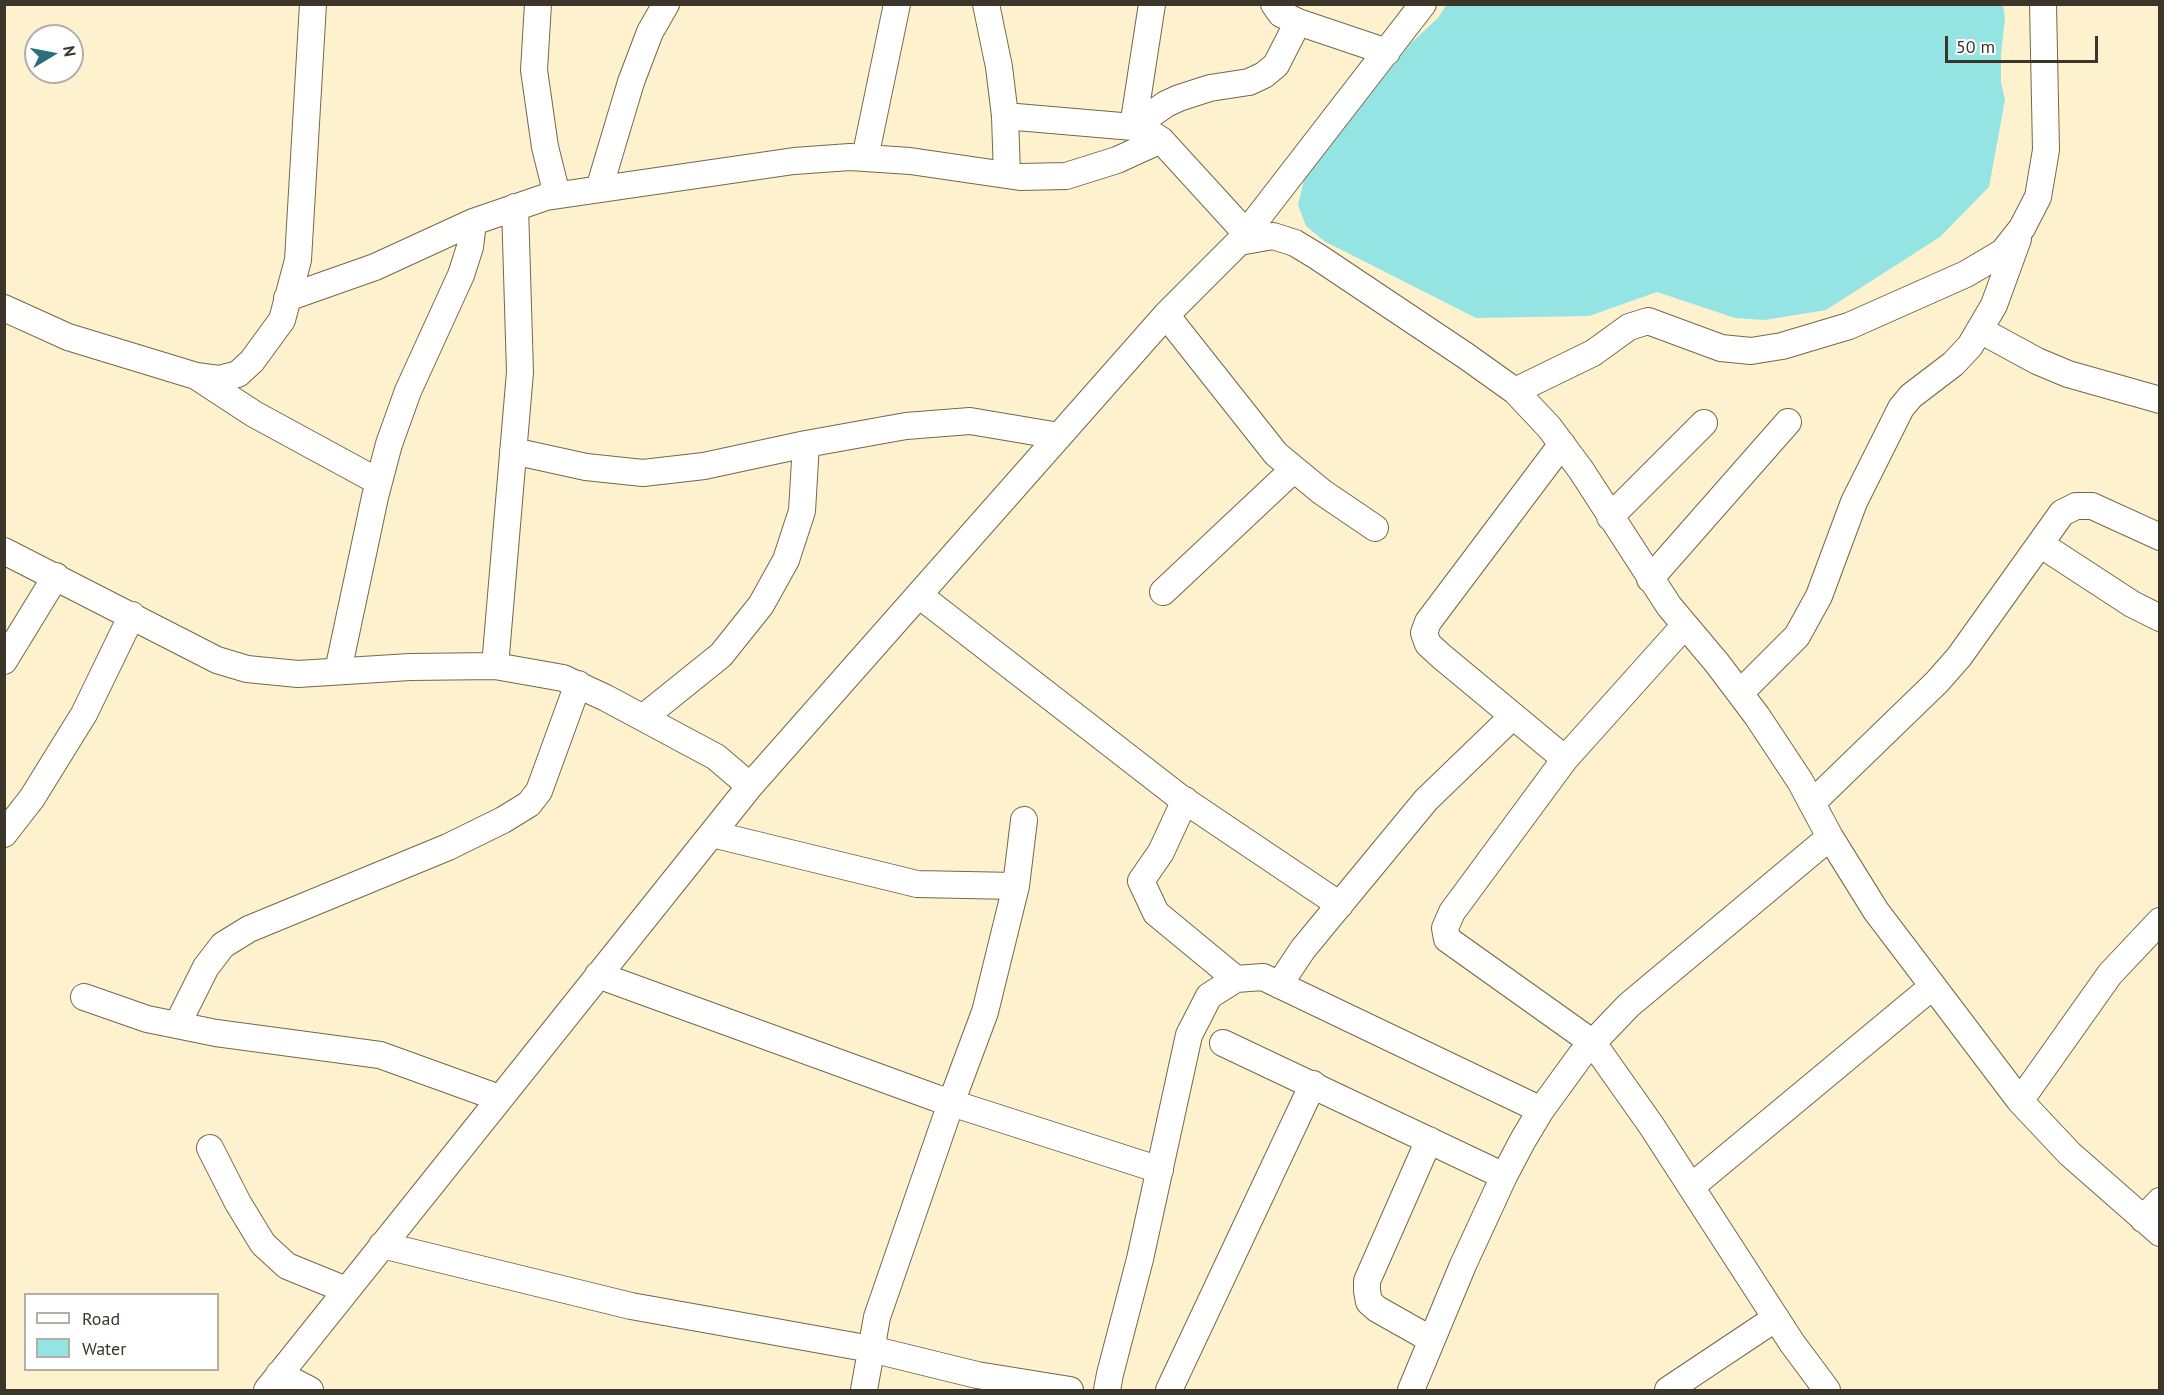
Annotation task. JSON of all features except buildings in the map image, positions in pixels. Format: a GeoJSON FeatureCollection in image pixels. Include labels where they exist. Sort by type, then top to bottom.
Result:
{"type":"FeatureCollection","features":[{"type":"Feature","properties":{"kind":"street"},"geometry":{"type":"LineString","coordinates":[[4,308],[68,337],[196,376],[219,379],[238,374],[252,361],[282,320],[298,260],[313,4]]}},
{"type":"Feature","properties":{"kind":"street"},"geometry":{"type":"LineString","coordinates":[[538,4],[534,70],[545,147],[557,195]]}},
{"type":"Feature","properties":{"kind":"street"},"geometry":{"type":"LineString","coordinates":[[599,189],[631,82],[650,32],[666,4]]}},
{"type":"Feature","properties":{"kind":"street"},"geometry":{"type":"LineString","coordinates":[[865,158],[897,4]]}},
{"type":"Feature","properties":{"kind":"street"},"geometry":{"type":"LineString","coordinates":[[986,4],[999,67],[1005,116],[1007,175]]}},
{"type":"Feature","properties":{"kind":"street"},"geometry":{"type":"LineString","coordinates":[[1133,127],[1152,4]]}},
{"type":"Feature","properties":{"kind":"street"},"geometry":{"type":"LineString","coordinates":[[1274,4],[1281,14],[1298,22],[1387,52]]}},
{"type":"Feature","properties":{"kind":"street"},"geometry":{"type":"LineString","coordinates":[[310,1390],[273,1382],[750,786],[1166,315],[1243,238],[1423,4]]}},
{"type":"Feature","properties":{"kind":"street"},"geometry":{"type":"LineString","coordinates":[[1740,693],[1785,650],[1807,619],[1819,596],[1854,502],[1901,408],[1911,396],[1953,364],[1970,346],[1994,305],[2022,228],[2038,197],[2046,150],[2043,4]]}},
{"type":"Feature","properties":{"kind":"street"},"geometry":{"type":"LineString","coordinates":[[1133,127],[1166,104],[1179,98],[1210,88],[1249,82],[1264,75],[1276,65],[1298,22]]}},
{"type":"Feature","properties":{"kind":"street"},"geometry":{"type":"LineString","coordinates":[[1005,116],[1133,127],[1150,133],[1161,140],[1243,238]]}},
{"type":"Feature","properties":{"kind":"street"},"geometry":{"type":"LineString","coordinates":[[287,298],[375,267],[473,222],[557,195],[794,161],[850,157],[910,161],[1007,175],[1044,178],[1066,176],[1117,160],[1161,140]]}},
{"type":"Feature","properties":{"kind":"street"},"geometry":{"type":"LineString","coordinates":[[495,666],[520,372],[516,207]]}},
{"type":"Feature","properties":{"kind":"street"},"geometry":{"type":"LineString","coordinates":[[338,671],[389,444],[408,391],[461,275],[470,247],[473,222]]}},
{"type":"Feature","properties":{"kind":"street"},"geometry":{"type":"LineString","coordinates":[[1515,391],[1593,353],[1629,327],[1648,321],[1721,348],[1751,351],[1782,346],[1849,326],[1966,274],[2003,252],[2022,228]]}},
{"type":"Feature","properties":{"kind":"street"},"geometry":{"type":"LineString","coordinates":[[1243,238],[1273,236],[1295,243],[1515,391],[1549,427],[1581,470],[1669,606],[1740,693],[1776,744],[1876,911],[2020,1101],[2070,1154],[2154,1218]]}},
{"type":"Feature","properties":{"kind":"street"},"geometry":{"type":"LineString","coordinates":[[1166,315],[1269,446],[1322,492],[1375,528]]}},
{"type":"Feature","properties":{"kind":"street"},"geometry":{"type":"LineString","coordinates":[[1980,330],[2037,361],[2068,374],[2160,400]]}},
{"type":"Feature","properties":{"kind":"street"},"geometry":{"type":"LineString","coordinates":[[196,376],[254,414],[379,482]]}},
{"type":"Feature","properties":{"kind":"street"},"geometry":{"type":"LineString","coordinates":[[513,451],[586,467],[643,473],[704,466],[906,426],[970,421],[1059,436]]}},
{"type":"Feature","properties":{"kind":"street"},"geometry":{"type":"LineString","coordinates":[[1650,579],[1788,422]]}},
{"type":"Feature","properties":{"kind":"street"},"geometry":{"type":"LineString","coordinates":[[1610,517],[1704,423]]}},
{"type":"Feature","properties":{"kind":"street"},"geometry":{"type":"LineString","coordinates":[[644,717],[721,655],[761,605],[786,560],[802,511],[806,444]]}},
{"type":"Feature","properties":{"kind":"street"},"geometry":{"type":"LineString","coordinates":[[1562,444],[1428,622],[1424,633],[1428,644],[1441,656],[1565,759]]}},
{"type":"Feature","properties":{"kind":"street"},"geometry":{"type":"LineString","coordinates":[[1163,592],[1294,469]]}},
{"type":"Feature","properties":{"kind":"street"},"geometry":{"type":"LineString","coordinates":[[1812,803],[1937,682],[1959,657],[2062,513],[2076,506],[2092,506],[2160,537]]}},
{"type":"Feature","properties":{"kind":"street"},"geometry":{"type":"LineString","coordinates":[[2040,544],[2132,604],[2160,618]]}},
{"type":"Feature","properties":{"kind":"street"},"geometry":{"type":"LineString","coordinates":[[4,551],[217,660],[247,669],[298,674],[410,667],[495,666],[563,678],[644,717],[716,757],[750,786]]}},
{"type":"Feature","properties":{"kind":"street"},"geometry":{"type":"LineString","coordinates":[[4,662],[56,576]]}},
{"type":"Feature","properties":{"kind":"street"},"geometry":{"type":"LineString","coordinates":[[919,595],[1185,800],[1340,905]]}},
{"type":"Feature","properties":{"kind":"street"},"geometry":{"type":"LineString","coordinates":[[4,834],[32,798],[84,714],[132,615]]}},
{"type":"Feature","properties":{"kind":"street"},"geometry":{"type":"LineString","coordinates":[[1685,625],[1565,759],[1452,912],[1445,928],[1447,939],[1593,1042],[1776,1318],[1827,1390]]}},
{"type":"Feature","properties":{"kind":"street"},"geometry":{"type":"LineString","coordinates":[[177,1025],[206,967],[223,945],[249,929],[448,847],[503,820],[529,804],[539,791],[578,684]]}},
{"type":"Feature","properties":{"kind":"street"},"geometry":{"type":"LineString","coordinates":[[1279,985],[1304,949],[1426,801],[1513,716]]}},
{"type":"Feature","properties":{"kind":"street"},"geometry":{"type":"LineString","coordinates":[[1185,800],[1161,852],[1141,881],[1156,913],[1236,979]]}},
{"type":"Feature","properties":{"kind":"street"},"geometry":{"type":"LineString","coordinates":[[864,1390],[877,1317],[951,1102],[985,1012],[1016,886],[1024,820]]}},
{"type":"Feature","properties":{"kind":"street"},"geometry":{"type":"LineString","coordinates":[[712,834],[917,884],[1016,886]]}},
{"type":"Feature","properties":{"kind":"street"},"geometry":{"type":"LineString","coordinates":[[1411,1390],[1463,1265],[1504,1176],[1541,1110],[1575,1064],[1629,1005],[1830,837]]}},
{"type":"Feature","properties":{"kind":"street"},"geometry":{"type":"LineString","coordinates":[[2020,1101],[2110,974],[2160,921]]}},
{"type":"Feature","properties":{"kind":"street"},"geometry":{"type":"LineString","coordinates":[[598,975],[781,1043],[951,1102],[1160,1170]]}},
{"type":"Feature","properties":{"kind":"street"},"geometry":{"type":"LineString","coordinates":[[1107,1390],[1160,1170],[1189,1035],[1209,996],[1236,979],[1263,977],[1541,1110]]}},
{"type":"Feature","properties":{"kind":"street"},"geometry":{"type":"LineString","coordinates":[[1691,1187],[1933,986]]}},
{"type":"Feature","properties":{"kind":"street"},"geometry":{"type":"LineString","coordinates":[[84,997],[147,1019],[216,1033],[380,1055],[500,1098]]}},
{"type":"Feature","properties":{"kind":"street"},"geometry":{"type":"LineString","coordinates":[[1223,1043],[1504,1176]]}},
{"type":"Feature","properties":{"kind":"street"},"geometry":{"type":"LineString","coordinates":[[1174,1389],[1313,1084]]}},
{"type":"Feature","properties":{"kind":"street"},"geometry":{"type":"LineString","coordinates":[[1429,1140],[1367,1281],[1367,1291],[1370,1302],[1377,1309],[1432,1340]]}},
{"type":"Feature","properties":{"kind":"street"},"geometry":{"type":"LineString","coordinates":[[210,1148],[238,1203],[263,1244],[287,1266],[346,1290]]}},
{"type":"Feature","properties":{"kind":"street"},"geometry":{"type":"LineString","coordinates":[[382,1245],[631,1306],[871,1349],[977,1375],[1070,1390]]}},
{"type":"Feature","properties":{"kind":"street"},"geometry":{"type":"LineString","coordinates":[[1668,1390],[1776,1318]]}},
{"type":"Feature","properties":{"kind":"water"},"geometry":{"type":"Polygon","coordinates":[[[1446,5],[2003,5],[2005,18],[2001,82],[2005,100],[1989,187],[1940,237],[1826,310],[1765,320],[1735,318],[1657,292],[1589,316],[1476,318],[1324,241],[1306,226],[1298,205],[1304,180],[1410,44],[1438,18],[1446,5]]]}}]}
